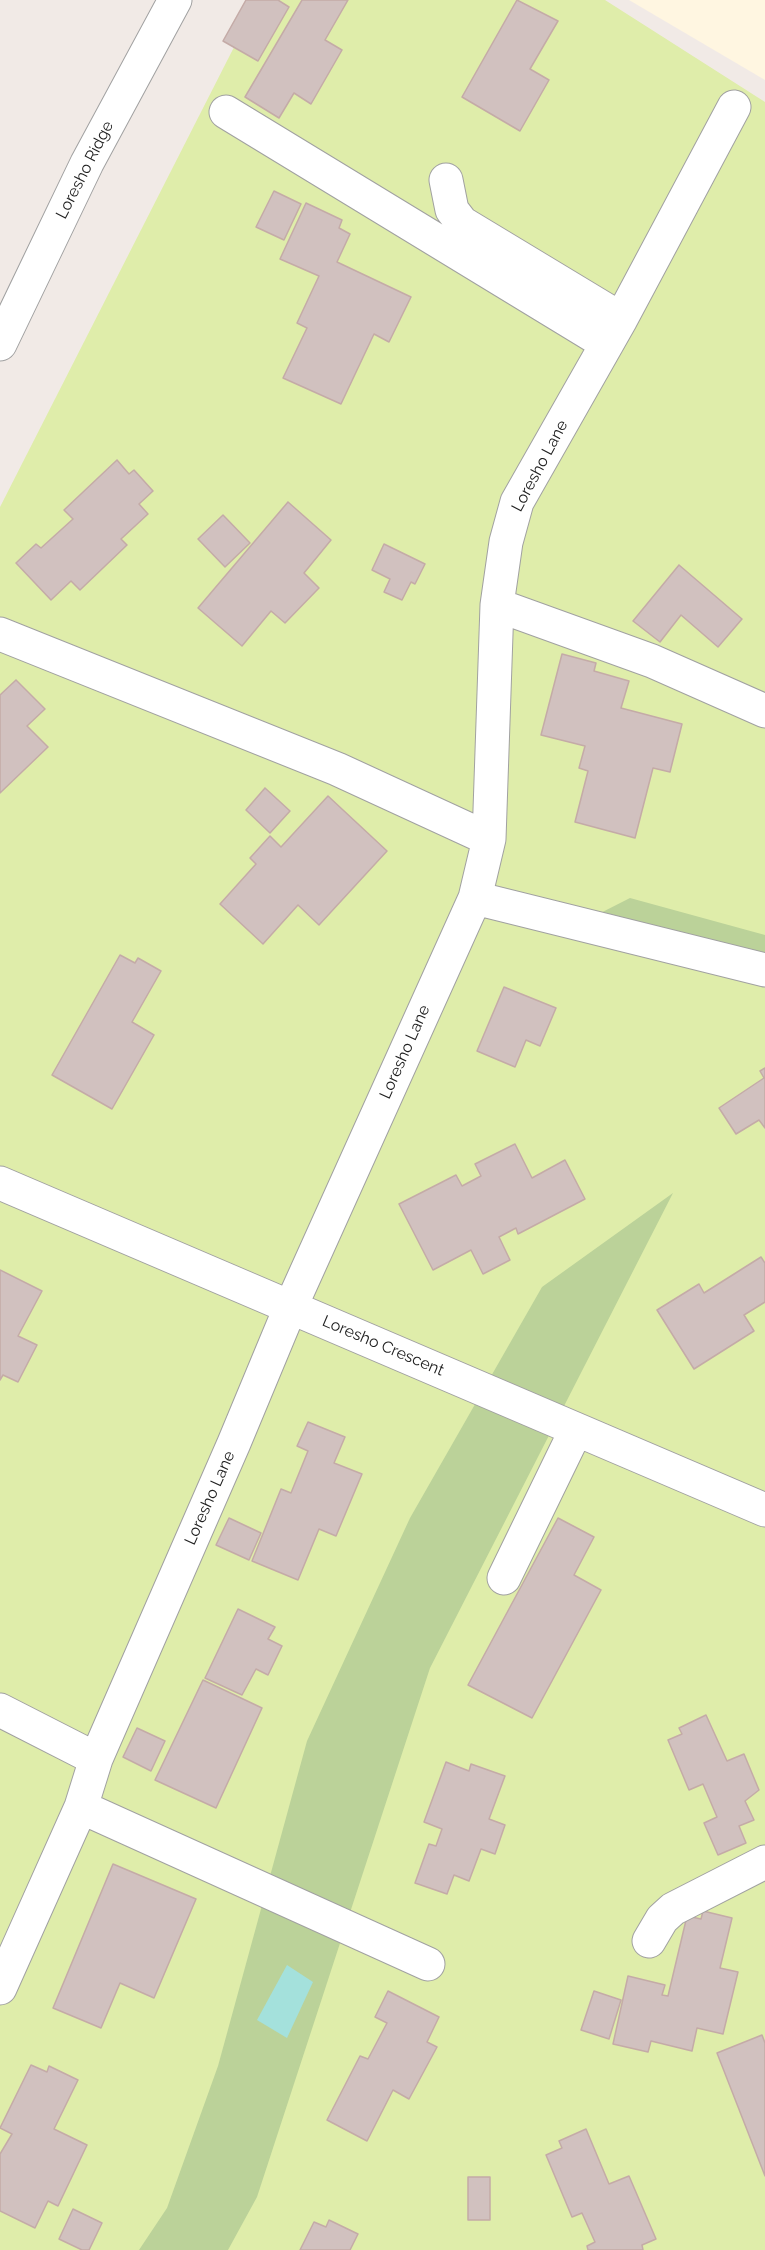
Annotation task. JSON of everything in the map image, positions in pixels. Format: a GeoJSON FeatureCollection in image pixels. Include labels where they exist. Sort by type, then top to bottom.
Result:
{"type":"FeatureCollection","features":[{"type":"Feature","properties":{"kind":"street","name":"Loresho Ridge"},"geometry":{"type":"LineString","coordinates":[[0,344],[87,162],[175,0]]}},
{"type":"Feature","properties":{"kind":"street","name":"Loresho Lane"},"geometry":{"type":"LineString","coordinates":[[0,1988],[81,1807],[96,1759],[234,1443],[291,1306],[475,898],[489,839],[497,605],[506,542],[517,502],[614,332],[734,107]]}},
{"type":"Feature","properties":{"kind":"street"},"geometry":{"type":"LineString","coordinates":[[226,112],[614,332]]}},
{"type":"Feature","properties":{"kind":"street"},"geometry":{"type":"LineString","coordinates":[[446,180],[452,210],[462,223],[614,332]]}},
{"type":"Feature","properties":{"kind":"street"},"geometry":{"type":"LineString","coordinates":[[497,605],[652,661],[765,711]]}},
{"type":"Feature","properties":{"kind":"street"},"geometry":{"type":"LineString","coordinates":[[0,634],[337,769],[489,839]]}},
{"type":"Feature","properties":{"kind":"street"},"geometry":{"type":"LineString","coordinates":[[475,898],[765,970]]}},
{"type":"Feature","properties":{"kind":"street","name":"Loresho Crescent"},"geometry":{"type":"LineString","coordinates":[[0,1183],[765,1510]]}},
{"type":"Feature","properties":{"kind":"street"},"geometry":{"type":"LineString","coordinates":[[504,1578],[576,1430]]}},
{"type":"Feature","properties":{"kind":"street"},"geometry":{"type":"LineString","coordinates":[[0,1710],[96,1759]]}},
{"type":"Feature","properties":{"kind":"street"},"geometry":{"type":"LineString","coordinates":[[81,1807],[428,1964]]}},
{"type":"Feature","properties":{"kind":"street"},"geometry":{"type":"LineString","coordinates":[[649,1941],[662,1919],[673,1909],[765,1862]]}},
{"type":"Feature","properties":{"kind":"shaded area"},"geometry":{"type":"Polygon","coordinates":[[[629,0],[765,0],[765,80],[629,0]]]}},
{"type":"Feature","properties":{"kind":"green space"},"geometry":{"type":"Polygon","coordinates":[[[258,0],[605,0],[765,102],[765,2250],[0,2250],[0,507],[258,0]]]}},
{"type":"Feature","properties":{"kind":"green space"},"geometry":{"type":"Polygon","coordinates":[[[630,898],[765,935],[765,982],[567,930],[630,898]]]}},
{"type":"Feature","properties":{"kind":"green space"},"geometry":{"type":"Polygon","coordinates":[[[673,1193],[430,1668],[257,2197],[228,2250],[139,2250],[167,2208],[218,2066],[307,1741],[410,1518],[542,1287],[673,1193]]]}},
{"type":"Feature","properties":{"kind":"water"},"geometry":{"type":"Polygon","coordinates":[[[287,1965],[313,1982],[287,2038],[257,2020],[287,1965]]]}},
{"type":"Feature","properties":{"kind":"building"},"geometry":{"type":"Polygon","coordinates":[[[246,0],[278,0],[289,7],[258,61],[223,41],[246,0]]]}},
{"type":"Feature","properties":{"kind":"building"},"geometry":{"type":"Polygon","coordinates":[[[302,0],[348,0],[325,40],[342,50],[311,104],[294,93],[279,118],[245,97],[302,0]]]}},
{"type":"Feature","properties":{"kind":"building"},"geometry":{"type":"Polygon","coordinates":[[[517,0],[558,21],[530,69],[549,80],[520,131],[462,97],[517,0]]]}},
{"type":"Feature","properties":{"kind":"building"},"geometry":{"type":"Polygon","coordinates":[[[274,191],[301,204],[284,240],[256,227],[274,191]]]}},
{"type":"Feature","properties":{"kind":"building"},"geometry":{"type":"Polygon","coordinates":[[[306,203],[342,220],[339,228],[350,234],[337,262],[411,297],[389,342],[374,334],[341,404],[283,378],[307,328],[297,323],[319,276],[280,259],[306,203]]]}},
{"type":"Feature","properties":{"kind":"building"},"geometry":{"type":"Polygon","coordinates":[[[117,460],[129,474],[134,470],[153,491],[139,504],[148,514],[121,539],[127,545],[80,590],[71,581],[51,600],[16,563],[36,544],[41,548],[73,519],[64,510],[117,460]]]}},
{"type":"Feature","properties":{"kind":"building"},"geometry":{"type":"Polygon","coordinates":[[[288,502],[331,540],[304,573],[319,588],[285,623],[271,611],[242,646],[198,608],[288,502]]]}},
{"type":"Feature","properties":{"kind":"building"},"geometry":{"type":"Polygon","coordinates":[[[223,515],[250,543],[225,567],[198,539],[223,515]]]}},
{"type":"Feature","properties":{"kind":"building"},"geometry":{"type":"Polygon","coordinates":[[[384,544],[425,564],[415,584],[411,582],[402,600],[384,592],[390,579],[372,570],[384,544]]]}},
{"type":"Feature","properties":{"kind":"building"},"geometry":{"type":"Polygon","coordinates":[[[679,565],[742,619],[718,647],[681,615],[660,642],[633,621],[679,565]]]}},
{"type":"Feature","properties":{"kind":"building"},"geometry":{"type":"Polygon","coordinates":[[[562,654],[596,663],[594,671],[629,681],[621,708],[682,724],[670,772],[653,768],[635,838],[575,822],[588,771],[579,768],[585,746],[541,735],[562,654]]]}},
{"type":"Feature","properties":{"kind":"building"},"geometry":{"type":"Polygon","coordinates":[[[16,680],[45,709],[27,726],[48,747],[0,793],[0,695],[16,680]]]}},
{"type":"Feature","properties":{"kind":"building"},"geometry":{"type":"Polygon","coordinates":[[[265,788],[290,811],[270,833],[246,810],[265,788]]]}},
{"type":"Feature","properties":{"kind":"building"},"geometry":{"type":"Polygon","coordinates":[[[328,796],[387,851],[319,925],[298,905],[263,944],[220,904],[256,864],[250,858],[270,836],[281,847],[328,796]]]}},
{"type":"Feature","properties":{"kind":"building"},"geometry":{"type":"Polygon","coordinates":[[[120,955],[135,963],[138,958],[161,971],[132,1022],[154,1035],[112,1109],[52,1075],[120,955]]]}},
{"type":"Feature","properties":{"kind":"building"},"geometry":{"type":"Polygon","coordinates":[[[504,987],[556,1008],[540,1046],[526,1040],[515,1067],[477,1051],[504,987]]]}},
{"type":"Feature","properties":{"kind":"building"},"geometry":{"type":"Polygon","coordinates":[[[765,1068],[765,1128],[759,1120],[736,1134],[719,1108],[764,1078],[760,1071],[765,1068]]]}},
{"type":"Feature","properties":{"kind":"building"},"geometry":{"type":"Polygon","coordinates":[[[515,1144],[532,1178],[565,1160],[585,1199],[518,1234],[516,1228],[499,1237],[510,1260],[483,1274],[471,1250],[433,1270],[399,1204],[456,1175],[462,1186],[481,1176],[475,1164],[515,1144]]]}},
{"type":"Feature","properties":{"kind":"building"},"geometry":{"type":"Polygon","coordinates":[[[761,1257],[765,1263],[765,1302],[744,1315],[754,1331],[694,1369],[657,1310],[699,1284],[704,1293],[761,1257]]]}},
{"type":"Feature","properties":{"kind":"building"},"geometry":{"type":"Polygon","coordinates":[[[0,1270],[42,1291],[18,1336],[37,1345],[18,1382],[3,1375],[0,1380],[0,1270]]]}},
{"type":"Feature","properties":{"kind":"building"},"geometry":{"type":"Polygon","coordinates":[[[308,1422],[345,1437],[334,1463],[362,1474],[336,1536],[319,1529],[298,1580],[252,1561],[281,1489],[291,1493],[308,1451],[297,1446],[308,1422]]]}},
{"type":"Feature","properties":{"kind":"building"},"geometry":{"type":"Polygon","coordinates":[[[229,1518],[261,1533],[249,1560],[216,1545],[229,1518]]]}},
{"type":"Feature","properties":{"kind":"building"},"geometry":{"type":"Polygon","coordinates":[[[558,1518],[594,1537],[574,1575],[601,1590],[532,1718],[468,1685],[558,1518]]]}},
{"type":"Feature","properties":{"kind":"building"},"geometry":{"type":"Polygon","coordinates":[[[238,1609],[275,1627],[268,1639],[282,1646],[268,1675],[256,1669],[242,1695],[205,1678],[238,1609]]]}},
{"type":"Feature","properties":{"kind":"building"},"geometry":{"type":"Polygon","coordinates":[[[203,1680],[262,1708],[216,1808],[155,1780],[203,1680]]]}},
{"type":"Feature","properties":{"kind":"building"},"geometry":{"type":"Polygon","coordinates":[[[706,1715],[727,1761],[744,1754],[759,1790],[745,1801],[754,1820],[739,1826],[746,1843],[718,1855],[704,1823],[717,1817],[703,1784],[689,1790],[668,1740],[682,1734],[679,1728],[706,1715]]]}},
{"type":"Feature","properties":{"kind":"building"},"geometry":{"type":"Polygon","coordinates":[[[137,1728],[165,1741],[151,1771],[123,1757],[137,1728]]]}},
{"type":"Feature","properties":{"kind":"building"},"geometry":{"type":"Polygon","coordinates":[[[446,1762],[469,1771],[471,1764],[505,1776],[489,1819],[505,1825],[495,1854],[481,1849],[469,1881],[454,1875],[447,1894],[415,1883],[429,1844],[436,1846],[442,1829],[424,1822],[446,1762]]]}},
{"type":"Feature","properties":{"kind":"building"},"geometry":{"type":"Polygon","coordinates":[[[113,1864],[196,1899],[154,1998],[120,1983],[101,2028],[53,2008],[113,1864]]]}},
{"type":"Feature","properties":{"kind":"building"},"geometry":{"type":"Polygon","coordinates":[[[703,1911],[732,1918],[720,1968],[738,1972],[723,2034],[697,2028],[692,2051],[651,2041],[648,2052],[613,2044],[628,1976],[665,1985],[662,1995],[668,1996],[687,1916],[701,1919],[703,1911]]]}},
{"type":"Feature","properties":{"kind":"building"},"geometry":{"type":"Polygon","coordinates":[[[388,1991],[439,2017],[427,2042],[437,2047],[409,2099],[393,2090],[367,2141],[327,2120],[360,2056],[368,2059],[387,2023],[375,2017],[388,1991]]]}},
{"type":"Feature","properties":{"kind":"building"},"geometry":{"type":"Polygon","coordinates":[[[594,1991],[621,2000],[609,2039],[581,2030],[594,1991]]]}},
{"type":"Feature","properties":{"kind":"building"},"geometry":{"type":"Polygon","coordinates":[[[762,2035],[765,2043],[765,2176],[717,2053],[762,2035]]]}},
{"type":"Feature","properties":{"kind":"building"},"geometry":{"type":"Polygon","coordinates":[[[31,2065],[47,2072],[49,2066],[78,2080],[54,2129],[87,2145],[58,2206],[48,2201],[35,2228],[0,2211],[0,2154],[12,2134],[0,2128],[31,2065]]]}},
{"type":"Feature","properties":{"kind":"building"},"geometry":{"type":"Polygon","coordinates":[[[586,2129],[609,2184],[629,2176],[656,2239],[642,2245],[643,2250],[588,2250],[587,2246],[595,2242],[582,2213],[572,2217],[546,2155],[562,2148],[559,2141],[586,2129]]]}},
{"type":"Feature","properties":{"kind":"building"},"geometry":{"type":"Polygon","coordinates":[[[468,2177],[490,2177],[490,2220],[468,2220],[468,2177]]]}},
{"type":"Feature","properties":{"kind":"building"},"geometry":{"type":"Polygon","coordinates":[[[73,2209],[102,2223],[89,2250],[82,2250],[59,2239],[73,2209]]]}},
{"type":"Feature","properties":{"kind":"building"},"geometry":{"type":"Polygon","coordinates":[[[329,2220],[358,2234],[350,2250],[300,2250],[314,2222],[326,2227],[329,2220]]]}}]}
